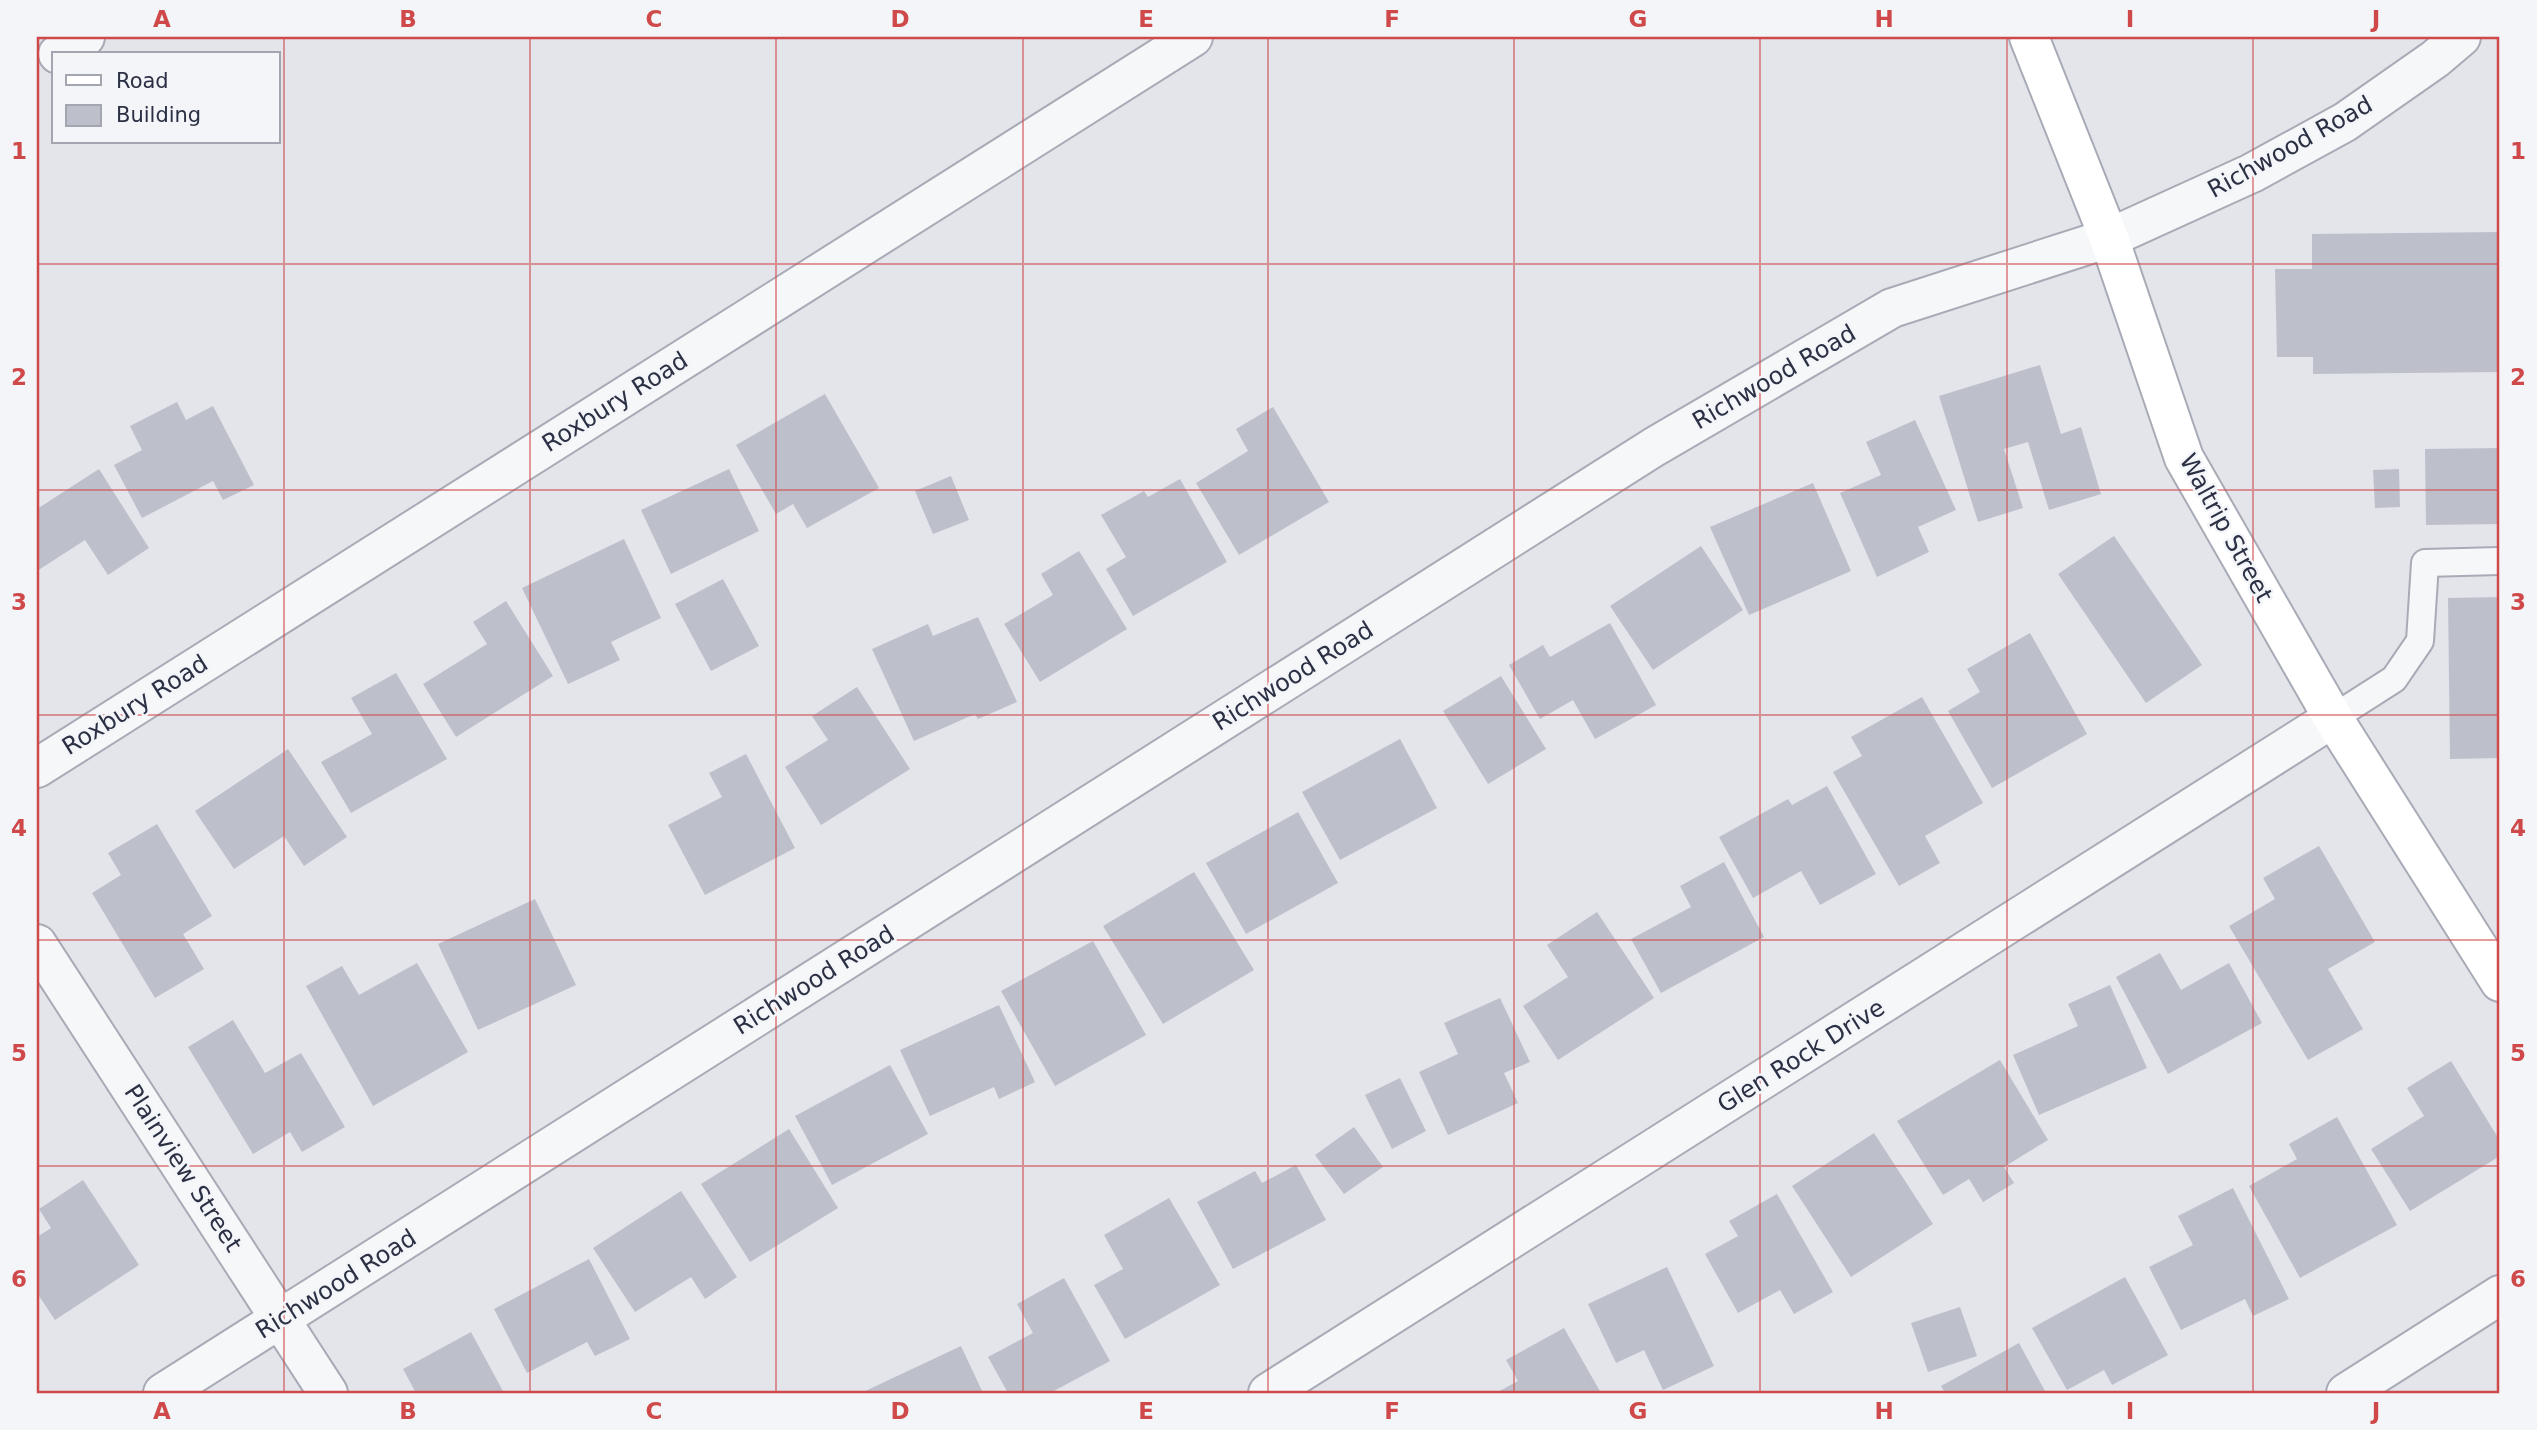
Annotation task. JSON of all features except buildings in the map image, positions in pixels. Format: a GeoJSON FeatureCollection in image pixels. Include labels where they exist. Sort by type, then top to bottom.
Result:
{"type":"FeatureCollection","features":[{"type":"Feature","properties":{"kind":"street"},"geometry":{"type":"LineString","coordinates":[[61,52],[85,37]]}},
{"type":"Feature","properties":{"kind":"street","name":"Roxbury Road"},"geometry":{"type":"LineString","coordinates":[[37,768],[1193,37]]}},
{"type":"Feature","properties":{"kind":"street","name":"Waltrip Street"},"geometry":{"type":"LineString","coordinates":[[2029,37],[2109,238],[2184,458],[2333,718],[2500,982]]}},
{"type":"Feature","properties":{"kind":"street","name":"Richwood Road"},"geometry":{"type":"LineString","coordinates":[[163,1393],[1654,447],[1892,308],[2109,238],[2252,173],[2345,122],[2435,59],[2461,37]]}},
{"type":"Feature","properties":{"kind":"street"},"geometry":{"type":"LineString","coordinates":[[37,67],[52,58]]}},
{"type":"Feature","properties":{"kind":"street","name":"Glen Rock Drive"},"geometry":{"type":"LineString","coordinates":[[1268,1393],[2333,718]]}},
{"type":"Feature","properties":{"kind":"street","name":"Plainview Street"},"geometry":{"type":"LineString","coordinates":[[37,944],[328,1393]]}},
{"type":"Feature","properties":{"kind":"street"},"geometry":{"type":"LineString","coordinates":[[2346,1393],[2500,1295]]}},
{"type":"Feature","properties":{"kind":"lane"},"geometry":{"type":"LineString","coordinates":[[2333,718],[2394,678],[2420,641],[2425,563],[2500,561]]}}]}
